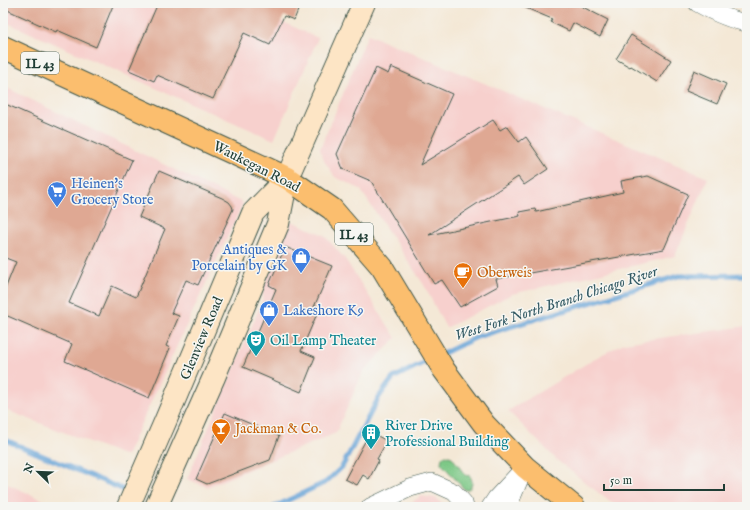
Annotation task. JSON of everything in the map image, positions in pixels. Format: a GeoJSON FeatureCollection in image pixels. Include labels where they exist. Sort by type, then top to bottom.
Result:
{"type":"FeatureCollection","features":[{"type":"Feature","properties":{"kind":"main road","name":"Glenview Road"},"geometry":{"type":"LineString","coordinates":[[156,507],[214,377],[278,224],[287,178],[364,3]]}},
{"type":"Feature","properties":{"kind":"main road","name":"Waukegan Road"},"geometry":{"type":"LineString","coordinates":[[3,47],[287,178],[332,209],[382,267],[444,370],[484,424],[524,467],[574,507]]}},
{"type":"Feature","properties":{"kind":"main road","name":"Glenview Road"},"geometry":{"type":"LineString","coordinates":[[128,507],[253,213],[287,178]]}},
{"type":"Feature","properties":{"kind":"street"},"geometry":{"type":"LineString","coordinates":[[699,3],[719,15],[737,22],[747,23]]}},
{"type":"Feature","properties":{"kind":"street"},"geometry":{"type":"LineString","coordinates":[[490,507],[496,498],[524,467]]}},
{"type":"Feature","properties":{"kind":"street"},"geometry":{"type":"LineString","coordinates":[[508,507],[524,467]]}},
{"type":"Feature","properties":{"kind":"street"},"geometry":{"type":"LineString","coordinates":[[370,507],[410,488],[432,482],[454,492],[464,503],[465,507]]}},
{"type":"Feature","properties":{"kind":"shaded area"},"geometry":{"type":"Polygon","coordinates":[[[3,3],[241,3],[318,38],[274,140],[3,21],[3,3]]]}},
{"type":"Feature","properties":{"kind":"shaded area"},"geometry":{"type":"Polygon","coordinates":[[[368,34],[708,178],[675,256],[512,294],[446,328],[424,285],[360,189],[335,177],[325,162],[320,149],[368,34]]]}},
{"type":"Feature","properties":{"kind":"shaded area"},"geometry":{"type":"Polygon","coordinates":[[[3,86],[243,203],[126,456],[3,409],[3,86]]]}},
{"type":"Feature","properties":{"kind":"shaded area"},"geometry":{"type":"Polygon","coordinates":[[[291,221],[324,235],[345,259],[396,338],[363,372],[336,433],[207,487],[187,479],[262,302],[264,286],[291,221]]]}},
{"type":"Feature","properties":{"kind":"shaded area"},"geometry":{"type":"Polygon","coordinates":[[[747,326],[747,507],[619,507],[609,501],[558,461],[508,411],[599,356],[624,343],[747,326]]]}},
{"type":"Feature","properties":{"kind":"shaded area"},"geometry":{"type":"Polygon","coordinates":[[[3,482],[59,507],[3,507],[3,482]]]}},
{"type":"Feature","properties":{"kind":"shaded area"},"geometry":{"type":"Polygon","coordinates":[[[421,496],[436,498],[447,507],[405,507],[421,496]]]}},
{"type":"Feature","properties":{"kind":"green space"},"geometry":{"type":"Polygon","coordinates":[[[446,455],[452,457],[465,475],[470,476],[472,483],[469,489],[465,490],[441,463],[442,457],[446,455]]]}},
{"type":"Feature","properties":{"kind":"building"},"geometry":{"type":"Polygon","coordinates":[[[3,3],[114,3],[96,47],[57,30],[56,32],[3,8],[3,3]]]}},
{"type":"Feature","properties":{"kind":"building"},"geometry":{"type":"Polygon","coordinates":[[[158,3],[301,3],[294,20],[284,16],[270,45],[244,33],[213,99],[157,75],[154,81],[129,70],[158,3]]]}},
{"type":"Feature","properties":{"kind":"building"},"geometry":{"type":"Polygon","coordinates":[[[514,3],[575,3],[608,20],[600,37],[573,23],[569,31],[550,22],[552,19],[514,3]]]}},
{"type":"Feature","properties":{"kind":"building"},"geometry":{"type":"Polygon","coordinates":[[[631,35],[671,60],[657,82],[631,66],[630,67],[616,59],[631,35]]]}},
{"type":"Feature","properties":{"kind":"building"},"geometry":{"type":"Polygon","coordinates":[[[391,67],[452,94],[420,165],[493,120],[500,130],[507,126],[519,142],[526,137],[548,169],[524,185],[518,177],[429,235],[520,216],[519,212],[535,209],[536,212],[623,192],[621,181],[648,176],[688,194],[664,249],[496,279],[498,286],[460,307],[442,280],[434,284],[371,181],[343,169],[337,154],[376,68],[388,74],[391,67]]]}},
{"type":"Feature","properties":{"kind":"building"},"geometry":{"type":"Polygon","coordinates":[[[694,70],[726,84],[717,104],[686,91],[694,70]]]}},
{"type":"Feature","properties":{"kind":"building"},"geometry":{"type":"Polygon","coordinates":[[[3,103],[132,160],[69,303],[99,316],[112,286],[136,297],[165,229],[139,217],[159,171],[222,198],[229,202],[232,206],[233,209],[198,285],[186,280],[171,313],[179,316],[166,346],[170,348],[149,398],[65,361],[72,344],[3,314],[3,294],[16,262],[3,257],[3,103]]]}},
{"type":"Feature","properties":{"kind":"building"},"geometry":{"type":"Polygon","coordinates":[[[285,247],[332,266],[314,307],[319,309],[301,351],[315,357],[301,392],[243,367],[276,289],[269,285],[285,247]]]}},
{"type":"Feature","properties":{"kind":"building"},"geometry":{"type":"Polygon","coordinates":[[[225,413],[279,436],[270,460],[207,484],[196,479],[225,413]]]}},
{"type":"Feature","properties":{"kind":"building","name":"River Drive Professional Building"},"geometry":{"type":"Polygon","coordinates":[[[370,432],[387,441],[377,459],[379,460],[369,479],[363,475],[357,485],[345,479],[370,432]]]}},
{"type":"Feature","properties":{"kind":"waterway","name":"West Fork North Branch Chicago River"},"geometry":{"type":"LineString","coordinates":[[440,355],[477,337],[678,276],[747,275]]}},
{"type":"Feature","properties":{"kind":"waterway","name":"West Fork North Branch Chicago River"},"geometry":{"type":"LineString","coordinates":[[274,507],[326,482],[342,467],[379,397],[393,378],[431,359]]}},
{"type":"Feature","properties":{"kind":"waterway","name":"West Fork North Branch Chicago River"},"geometry":{"type":"LineString","coordinates":[[3,439],[129,492]]}},
{"type":"Feature","properties":{"kind":"place","name":"Heinen's Grocery Store"},"geometry":{"type":"Point","coordinates":[57,208]}},
{"type":"Feature","properties":{"kind":"place","name":"Antiques & Porcelain by GK"},"geometry":{"type":"Point","coordinates":[301,274]}},
{"type":"Feature","properties":{"kind":"place","name":"Oberweis"},"geometry":{"type":"Point","coordinates":[463,289]}},
{"type":"Feature","properties":{"kind":"place","name":"Lakeshore K9"},"geometry":{"type":"Point","coordinates":[269,327]}},
{"type":"Feature","properties":{"kind":"place","name":"Oil Lamp Theater"},"geometry":{"type":"Point","coordinates":[256,357]}},
{"type":"Feature","properties":{"kind":"place","name":"Jackman & Co."},"geometry":{"type":"Point","coordinates":[221,445]}},
{"type":"Feature","properties":{"kind":"place","name":"River Drive Professional Building"},"geometry":{"type":"Point","coordinates":[371,450]}}]}
